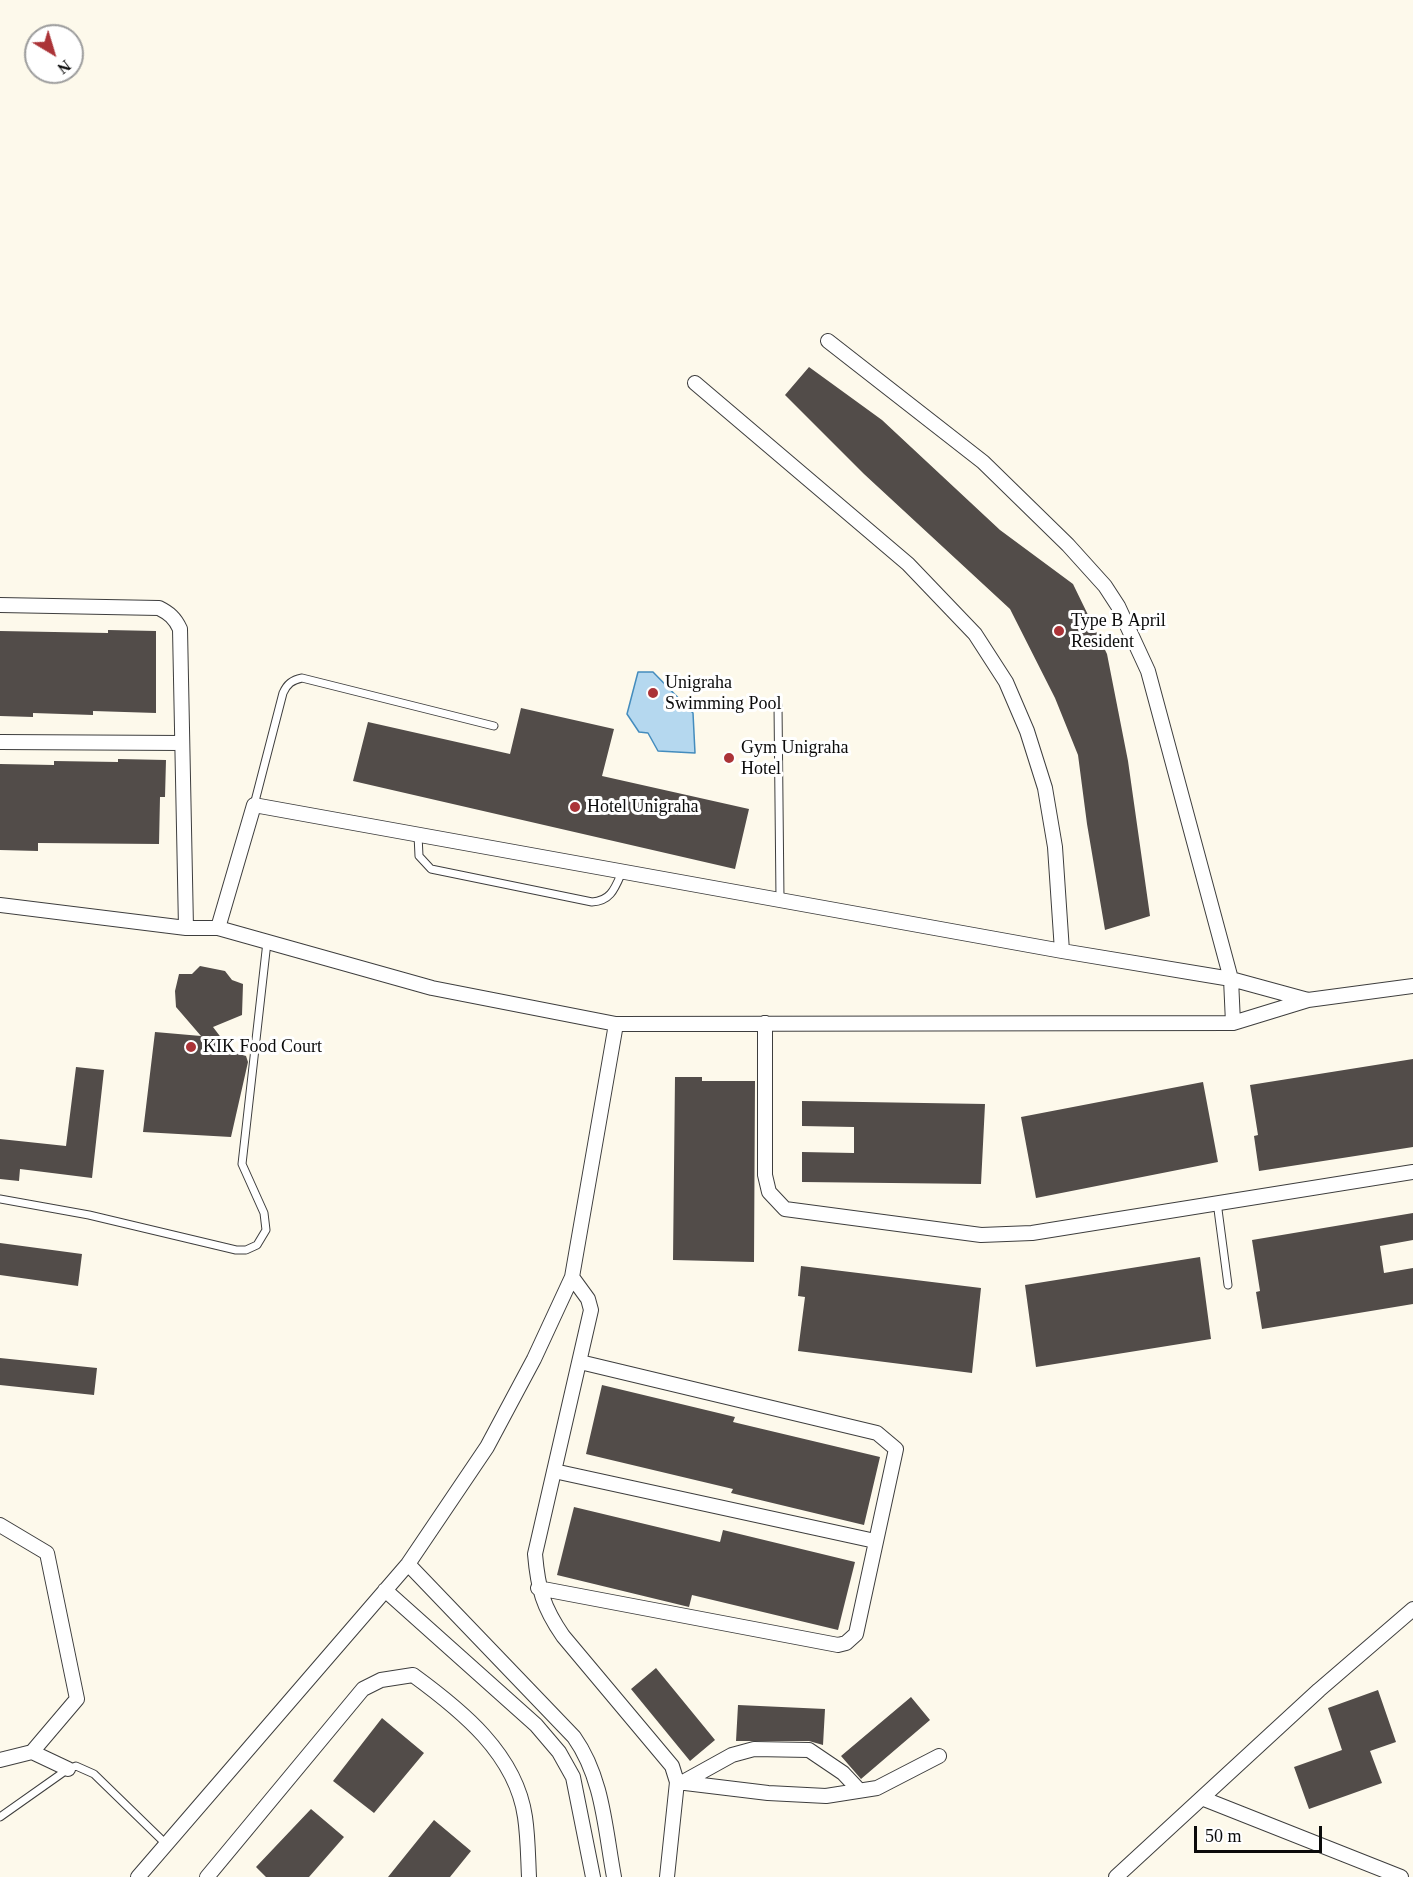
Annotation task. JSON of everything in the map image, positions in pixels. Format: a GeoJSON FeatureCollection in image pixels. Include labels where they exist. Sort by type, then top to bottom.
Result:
{"type":"FeatureCollection","features":[{"type":"Feature","properties":{"kind":"street"},"geometry":{"type":"LineString","coordinates":[[828,341],[983,462],[1068,545],[1105,586],[1118,606],[1148,671],[1231,979],[1233,1023]]}},
{"type":"Feature","properties":{"kind":"street"},"geometry":{"type":"LineString","coordinates":[[695,383],[908,564],[975,634],[1006,682],[1027,731],[1045,788],[1055,847],[1062,951]]}},
{"type":"Feature","properties":{"kind":"street"},"geometry":{"type":"LineString","coordinates":[[0,605],[159,608],[169,613],[180,629],[186,928]]}},
{"type":"Feature","properties":{"kind":"street"},"geometry":{"type":"LineString","coordinates":[[0,742],[182,743]]}},
{"type":"Feature","properties":{"kind":"street"},"geometry":{"type":"LineString","coordinates":[[218,928],[254,805],[1062,951],[1231,979],[1308,1000]]}},
{"type":"Feature","properties":{"kind":"street"},"geometry":{"type":"LineString","coordinates":[[0,905],[186,928],[218,928],[432,988],[616,1024],[1233,1023],[1308,1000],[1413,986]]}},
{"type":"Feature","properties":{"kind":"street"},"geometry":{"type":"LineString","coordinates":[[765,1023],[765,1175],[768,1192],[785,1209],[981,1235],[1032,1233],[1413,1172]]}},
{"type":"Feature","properties":{"kind":"street"},"geometry":{"type":"LineString","coordinates":[[138,1877],[408,1564],[487,1447],[534,1359],[572,1277],[616,1024]]}},
{"type":"Feature","properties":{"kind":"street"},"geometry":{"type":"LineString","coordinates":[[572,1277],[588,1299],[591,1310],[535,1554],[538,1588],[548,1613],[563,1636],[667,1758],[681,1781],[667,1877]]}},
{"type":"Feature","properties":{"kind":"street"},"geometry":{"type":"LineString","coordinates":[[538,1588],[838,1645],[846,1643],[856,1634],[896,1449],[892,1443],[878,1433],[580,1362]]}},
{"type":"Feature","properties":{"kind":"street"},"geometry":{"type":"LineString","coordinates":[[554,1472],[875,1541]]}},
{"type":"Feature","properties":{"kind":"street"},"geometry":{"type":"LineString","coordinates":[[0,1525],[47,1553],[78,1699],[32,1752],[0,1760]]}},
{"type":"Feature","properties":{"kind":"street"},"geometry":{"type":"LineString","coordinates":[[408,1564],[574,1737],[586,1755],[597,1778],[614,1877]]}},
{"type":"Feature","properties":{"kind":"street"},"geometry":{"type":"LineString","coordinates":[[385,1590],[536,1725],[559,1752],[573,1777],[593,1877]]}},
{"type":"Feature","properties":{"kind":"street"},"geometry":{"type":"LineString","coordinates":[[1116,1877],[1204,1799],[1319,1690],[1413,1610]]}},
{"type":"Feature","properties":{"kind":"street"},"geometry":{"type":"LineString","coordinates":[[207,1877],[363,1689],[381,1680],[413,1676],[460,1710],[510,1772],[525,1816],[529,1877]]}},
{"type":"Feature","properties":{"kind":"street"},"geometry":{"type":"LineString","coordinates":[[681,1781],[732,1755],[754,1749],[809,1750],[843,1773],[859,1791]]}},
{"type":"Feature","properties":{"kind":"street"},"geometry":{"type":"LineString","coordinates":[[32,1752],[68,1768]]}},
{"type":"Feature","properties":{"kind":"street"},"geometry":{"type":"LineString","coordinates":[[681,1781],[768,1793],[826,1796],[877,1788],[939,1756]]}},
{"type":"Feature","properties":{"kind":"street"},"geometry":{"type":"LineString","coordinates":[[1204,1799],[1401,1877]]}},
{"type":"Feature","properties":{"kind":"lane"},"geometry":{"type":"LineString","coordinates":[[254,805],[283,693],[287,685],[295,680],[302,678],[494,726]]}},
{"type":"Feature","properties":{"kind":"lane"},"geometry":{"type":"LineString","coordinates":[[778,705],[780,899]]}},
{"type":"Feature","properties":{"kind":"lane"},"geometry":{"type":"LineString","coordinates":[[418,835],[419,856],[431,869],[591,902],[607,898],[614,892],[622,872]]}},
{"type":"Feature","properties":{"kind":"lane"},"geometry":{"type":"LineString","coordinates":[[0,1199],[89,1215],[236,1250],[246,1250],[256,1245],[266,1230],[264,1213],[242,1164],[267,942]]}},
{"type":"Feature","properties":{"kind":"lane"},"geometry":{"type":"LineString","coordinates":[[1217,1202],[1228,1286]]}},
{"type":"Feature","properties":{"kind":"lane"},"geometry":{"type":"LineString","coordinates":[[0,1817],[68,1768],[76,1766],[85,1768],[94,1774],[166,1844]]}},
{"type":"Feature","properties":{"kind":"water","name":"Unigraha Swimming Pool"},"geometry":{"type":"Polygon","coordinates":[[[638,672],[653,672],[693,713],[695,753],[658,751],[648,733],[639,732],[627,714],[638,672]]]}},
{"type":"Feature","properties":{"kind":"building","name":"Type B April Resident"},"geometry":{"type":"Polygon","coordinates":[[[809,367],[882,420],[1000,530],[1073,584],[1107,654],[1128,761],[1150,916],[1105,930],[1078,755],[1055,698],[1010,609],[864,474],[785,395],[809,367]]]}},
{"type":"Feature","properties":{"kind":"building"},"geometry":{"type":"Polygon","coordinates":[[[108,630],[156,631],[156,713],[93,711],[93,715],[33,713],[33,717],[0,716],[0,631],[108,633],[108,630]]]}},
{"type":"Feature","properties":{"kind":"building"},"geometry":{"type":"Polygon","coordinates":[[[521,708],[614,729],[602,776],[749,809],[735,869],[353,781],[368,722],[510,754],[521,708]]]}},
{"type":"Feature","properties":{"kind":"building"},"geometry":{"type":"Polygon","coordinates":[[[118,759],[166,760],[165,797],[160,797],[159,844],[38,843],[38,851],[0,850],[0,764],[54,765],[54,761],[118,762],[118,759]]]}},
{"type":"Feature","properties":{"kind":"building","name":"KIK Food Court"},"geometry":{"type":"Polygon","coordinates":[[[200,966],[225,971],[232,980],[243,984],[242,1015],[213,1027],[232,1052],[246,1056],[248,1062],[231,1137],[143,1132],[155,1032],[201,1036],[176,1007],[175,991],[179,974],[192,974],[200,966]]]}},
{"type":"Feature","properties":{"kind":"building"},"geometry":{"type":"Polygon","coordinates":[[[1413,1059],[1413,1147],[1259,1171],[1254,1136],[1258,1135],[1250,1085],[1413,1059]]]}},
{"type":"Feature","properties":{"kind":"building"},"geometry":{"type":"Polygon","coordinates":[[[76,1067],[104,1070],[92,1178],[20,1169],[19,1181],[0,1179],[0,1139],[66,1146],[76,1067]]]}},
{"type":"Feature","properties":{"kind":"building"},"geometry":{"type":"Polygon","coordinates":[[[675,1077],[702,1077],[702,1081],[755,1081],[754,1262],[673,1260],[675,1077]]]}},
{"type":"Feature","properties":{"kind":"building"},"geometry":{"type":"Polygon","coordinates":[[[1203,1082],[1218,1162],[1036,1198],[1021,1117],[1203,1082]]]}},
{"type":"Feature","properties":{"kind":"building"},"geometry":{"type":"Polygon","coordinates":[[[802,1101],[985,1104],[981,1184],[802,1182],[802,1152],[854,1153],[854,1127],[802,1126],[802,1101]]]}},
{"type":"Feature","properties":{"kind":"building"},"geometry":{"type":"Polygon","coordinates":[[[1413,1213],[1413,1240],[1380,1246],[1384,1273],[1413,1268],[1413,1304],[1262,1329],[1256,1292],[1260,1291],[1252,1240],[1413,1213]]]}},
{"type":"Feature","properties":{"kind":"building"},"geometry":{"type":"Polygon","coordinates":[[[0,1243],[82,1254],[78,1286],[0,1275],[0,1243]]]}},
{"type":"Feature","properties":{"kind":"building"},"geometry":{"type":"Polygon","coordinates":[[[1200,1257],[1211,1339],[1036,1367],[1025,1285],[1200,1257]]]}},
{"type":"Feature","properties":{"kind":"building"},"geometry":{"type":"Polygon","coordinates":[[[801,1266],[981,1288],[972,1373],[798,1351],[805,1297],[798,1296],[801,1266]]]}},
{"type":"Feature","properties":{"kind":"building"},"geometry":{"type":"Polygon","coordinates":[[[0,1358],[97,1368],[94,1395],[0,1385],[0,1358]]]}},
{"type":"Feature","properties":{"kind":"building"},"geometry":{"type":"Polygon","coordinates":[[[602,1385],[735,1417],[733,1422],[880,1457],[864,1525],[731,1493],[733,1489],[586,1454],[602,1385]]]}},
{"type":"Feature","properties":{"kind":"building"},"geometry":{"type":"Polygon","coordinates":[[[574,1507],[720,1542],[723,1530],[855,1562],[838,1630],[692,1595],[689,1607],[557,1575],[574,1507]]]}},
{"type":"Feature","properties":{"kind":"building"},"geometry":{"type":"Polygon","coordinates":[[[656,1668],[715,1740],[690,1761],[631,1689],[656,1668]]]}},
{"type":"Feature","properties":{"kind":"building"},"geometry":{"type":"Polygon","coordinates":[[[1378,1690],[1396,1742],[1370,1751],[1382,1783],[1309,1809],[1294,1767],[1342,1750],[1328,1708],[1378,1690]]]}},
{"type":"Feature","properties":{"kind":"building"},"geometry":{"type":"Polygon","coordinates":[[[911,1697],[930,1720],[861,1779],[841,1756],[911,1697]]]}},
{"type":"Feature","properties":{"kind":"building"},"geometry":{"type":"Polygon","coordinates":[[[738,1705],[825,1709],[823,1745],[809,1741],[736,1741],[738,1705]]]}},
{"type":"Feature","properties":{"kind":"building"},"geometry":{"type":"Polygon","coordinates":[[[382,1718],[424,1753],[374,1813],[333,1781],[382,1718]]]}},
{"type":"Feature","properties":{"kind":"building"},"geometry":{"type":"Polygon","coordinates":[[[311,1809],[344,1837],[309,1877],[266,1877],[256,1867],[311,1809]]]}},
{"type":"Feature","properties":{"kind":"building"},"geometry":{"type":"Polygon","coordinates":[[[434,1820],[471,1851],[450,1877],[388,1877],[434,1820]]]}},
{"type":"Feature","properties":{"kind":"place","name":"Type B April Resident"},"geometry":{"type":"Point","coordinates":[1059,631]}},
{"type":"Feature","properties":{"kind":"place","name":"Unigraha Swimming Pool"},"geometry":{"type":"Point","coordinates":[653,693]}},
{"type":"Feature","properties":{"kind":"place","name":"Gym Unigraha Hotel"},"geometry":{"type":"Point","coordinates":[729,758]}},
{"type":"Feature","properties":{"kind":"place","name":"Hotel Unigraha"},"geometry":{"type":"Point","coordinates":[575,807]}},
{"type":"Feature","properties":{"kind":"place","name":"KIK Food Court"},"geometry":{"type":"Point","coordinates":[191,1047]}}]}
